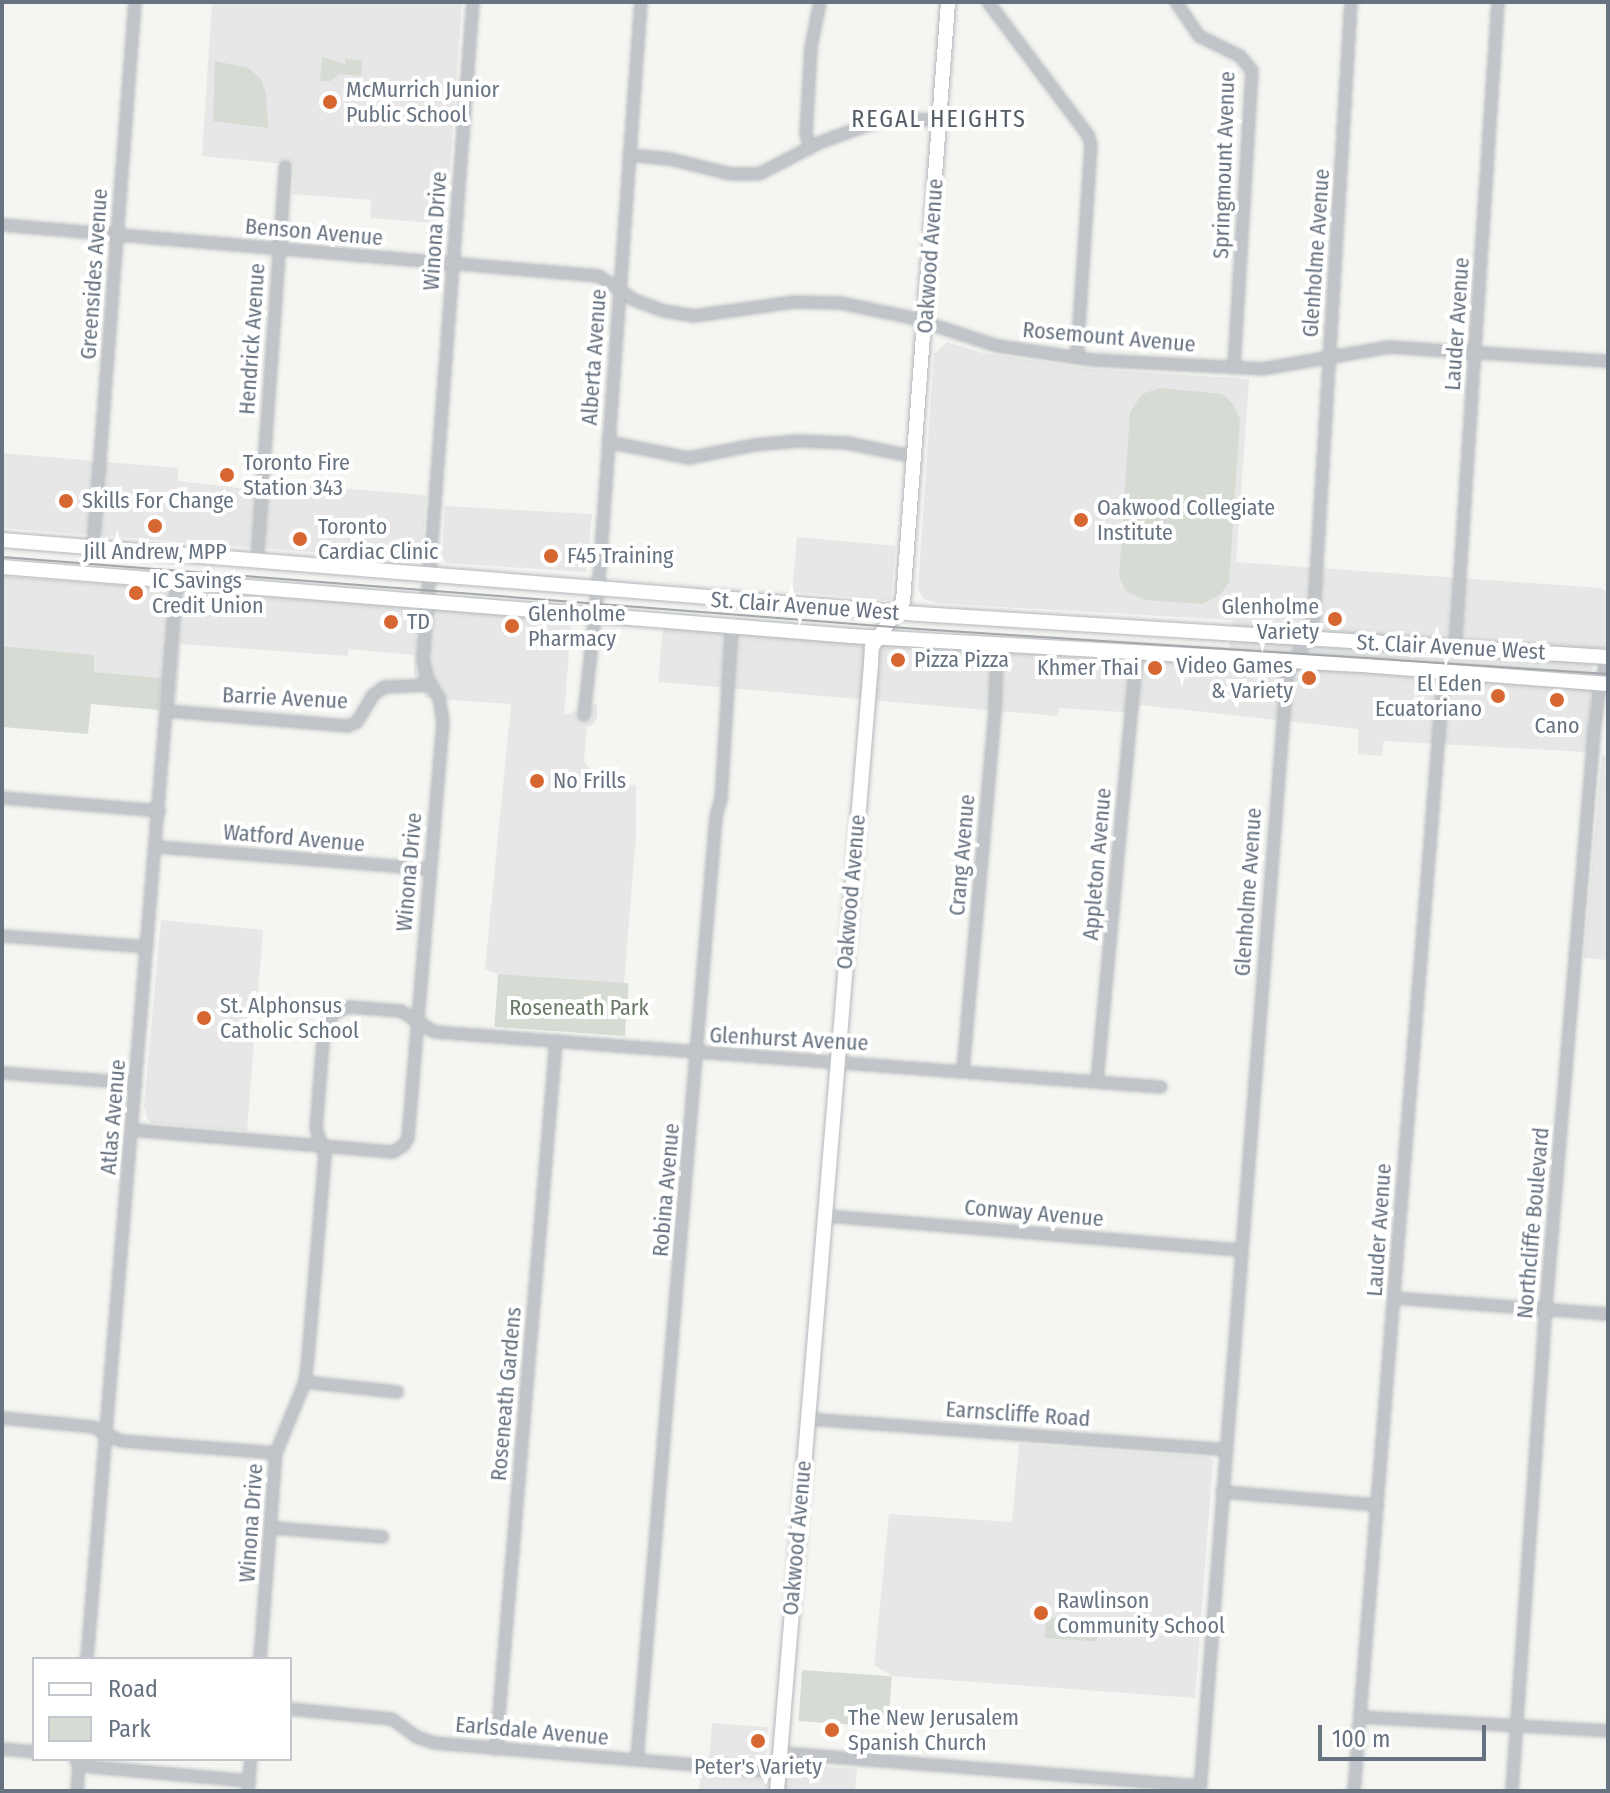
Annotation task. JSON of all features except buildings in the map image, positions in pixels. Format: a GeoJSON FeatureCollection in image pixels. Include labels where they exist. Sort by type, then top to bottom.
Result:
{"type":"FeatureCollection","features":[{"type":"Feature","properties":{"kind":"main road","name":"Oakwood Avenue"},"geometry":{"type":"LineString","coordinates":[[777,1791],[872,647],[903,601],[948,2]]}},
{"type":"Feature","properties":{"kind":"main road","name":"St. Clair Avenue West"},"geometry":{"type":"LineString","coordinates":[[2,540],[597,590],[1608,659]]}},
{"type":"Feature","properties":{"kind":"main road","name":"St. Clair Avenue West"},"geometry":{"type":"LineString","coordinates":[[2,567],[878,636],[1444,671],[1604,684]]}},
{"type":"Feature","properties":{"kind":"street","name":"Greensides Avenue"},"geometry":{"type":"LineString","coordinates":[[93,549],[135,2]]}},
{"type":"Feature","properties":{"kind":"street","name":"Winona Drive"},"geometry":{"type":"LineString","coordinates":[[260,1657],[276,1453],[305,1382],[325,1156],[322,1146],[393,1152],[406,1143],[443,722],[439,698],[430,685],[423,659],[473,2]]}},
{"type":"Feature","properties":{"kind":"street","name":"Alberta Avenue"},"geometry":{"type":"LineString","coordinates":[[584,715],[597,590],[641,2]]}},
{"type":"Feature","properties":{"kind":"street"},"geometry":{"type":"LineString","coordinates":[[810,147],[806,134],[811,47],[820,2]]}},
{"type":"Feature","properties":{"kind":"street"},"geometry":{"type":"LineString","coordinates":[[988,2],[1088,135],[1092,156],[1077,358]]}},
{"type":"Feature","properties":{"kind":"street","name":"Springmount Avenue"},"geometry":{"type":"LineString","coordinates":[[1176,2],[1199,36],[1240,56],[1252,71],[1234,367]]}},
{"type":"Feature","properties":{"kind":"street","name":"Glenholme Avenue"},"geometry":{"type":"LineString","coordinates":[[1200,1789],[1287,675],[1310,638],[1351,2]]}},
{"type":"Feature","properties":{"kind":"street","name":"Lauder Avenue"},"geometry":{"type":"LineString","coordinates":[[1455,649],[1498,2]]}},
{"type":"Feature","properties":{"kind":"street"},"geometry":{"type":"LineString","coordinates":[[629,155],[747,175],[772,169],[810,147],[871,124],[892,119],[939,120]]}},
{"type":"Feature","properties":{"kind":"street","name":"Hendrick Avenue"},"geometry":{"type":"LineString","coordinates":[[257,562],[285,167]]}},
{"type":"Feature","properties":{"kind":"street","name":"Benson Avenue"},"geometry":{"type":"LineString","coordinates":[[2,225],[599,276],[620,287]]}},
{"type":"Feature","properties":{"kind":"street","name":"Rosemount Avenue"},"geometry":{"type":"LineString","coordinates":[[620,287],[634,300],[686,315],[817,302],[883,311],[998,346],[1077,358],[1280,368],[1389,347],[1608,361]]}},
{"type":"Feature","properties":{"kind":"street"},"geometry":{"type":"LineString","coordinates":[[608,442],[689,458],[754,445],[799,441],[847,443],[915,457]]}},
{"type":"Feature","properties":{"kind":"street","name":"Atlas Avenue"},"geometry":{"type":"LineString","coordinates":[[87,1657],[177,579]]}},
{"type":"Feature","properties":{"kind":"street","name":"Robina Avenue"},"geometry":{"type":"LineString","coordinates":[[637,1759],[732,624]]}},
{"type":"Feature","properties":{"kind":"street","name":"Crang Avenue"},"geometry":{"type":"LineString","coordinates":[[963,1070],[995,712],[997,643]]}},
{"type":"Feature","properties":{"kind":"street","name":"Appleton Avenue"},"geometry":{"type":"LineString","coordinates":[[1097,1081],[1137,651]]}},
{"type":"Feature","properties":{"kind":"street","name":"Northcliffe Boulevard"},"geometry":{"type":"LineString","coordinates":[[1512,1791],[1547,1310],[1608,659]]}},
{"type":"Feature","properties":{"kind":"street","name":"Lauder Avenue"},"geometry":{"type":"LineString","coordinates":[[1354,1791],[1444,671]]}},
{"type":"Feature","properties":{"kind":"street","name":"Barrie Avenue"},"geometry":{"type":"LineString","coordinates":[[167,711],[348,726],[357,722],[373,695],[384,687],[430,685]]}},
{"type":"Feature","properties":{"kind":"street"},"geometry":{"type":"LineString","coordinates":[[2,798],[159,811]]}},
{"type":"Feature","properties":{"kind":"street","name":"Watford Avenue"},"geometry":{"type":"LineString","coordinates":[[156,847],[429,869]]}},
{"type":"Feature","properties":{"kind":"street"},"geometry":{"type":"LineString","coordinates":[[2,936],[147,947]]}},
{"type":"Feature","properties":{"kind":"street","name":"Glenhurst Avenue"},"geometry":{"type":"LineString","coordinates":[[322,1146],[316,1129],[324,1030],[331,1016],[349,1007],[401,1011],[434,1032],[1161,1087]]}},
{"type":"Feature","properties":{"kind":"street","name":"Roseneath Gardens"},"geometry":{"type":"LineString","coordinates":[[496,1749],[556,1042]]}},
{"type":"Feature","properties":{"kind":"street"},"geometry":{"type":"LineString","coordinates":[[2,1073],[136,1083]]}},
{"type":"Feature","properties":{"kind":"street"},"geometry":{"type":"LineString","coordinates":[[131,1130],[322,1146]]}},
{"type":"Feature","properties":{"kind":"street","name":"Conway Avenue"},"geometry":{"type":"LineString","coordinates":[[825,1216],[1240,1250]]}},
{"type":"Feature","properties":{"kind":"street"},"geometry":{"type":"LineString","coordinates":[[1394,1298],[1608,1314]]}},
{"type":"Feature","properties":{"kind":"street"},"geometry":{"type":"LineString","coordinates":[[305,1382],[397,1392]]}},
{"type":"Feature","properties":{"kind":"street"},"geometry":{"type":"LineString","coordinates":[[2,1418],[93,1427],[121,1441],[276,1453]]}},
{"type":"Feature","properties":{"kind":"street","name":"Earnscliffe Road"},"geometry":{"type":"LineString","coordinates":[[807,1419],[1225,1450]]}},
{"type":"Feature","properties":{"kind":"street"},"geometry":{"type":"LineString","coordinates":[[1222,1492],[1377,1505]]}},
{"type":"Feature","properties":{"kind":"street"},"geometry":{"type":"LineString","coordinates":[[272,1528],[383,1537]]}},
{"type":"Feature","properties":{"kind":"street","name":"Earlsdale Avenue"},"geometry":{"type":"LineString","coordinates":[[292,1709],[392,1719],[428,1742],[778,1772]]}},
{"type":"Feature","properties":{"kind":"street"},"geometry":{"type":"LineString","coordinates":[[1360,1717],[1608,1731]]}},
{"type":"Feature","properties":{"kind":"street"},"geometry":{"type":"LineString","coordinates":[[2,1749],[32,1752]]}},
{"type":"Feature","properties":{"kind":"street"},"geometry":{"type":"LineString","coordinates":[[781,1753],[1200,1789]]}},
{"type":"Feature","properties":{"kind":"street"},"geometry":{"type":"LineString","coordinates":[[77,1791],[78,1761]]}},
{"type":"Feature","properties":{"kind":"street"},"geometry":{"type":"LineString","coordinates":[[80,1761],[92,1767],[248,1786],[251,1761]]}},
{"type":"Feature","properties":{"kind":"shaded area","name":"McMurrich Junior Public School"},"geometry":{"type":"Polygon","coordinates":[[[212,2],[462,2],[446,224],[370,218],[371,200],[293,194],[294,165],[202,156],[212,2]]]}},
{"type":"Feature","properties":{"kind":"shaded area"},"geometry":{"type":"Polygon","coordinates":[[[947,342],[982,353],[1090,369],[1249,379],[1236,562],[1601,588],[1608,593],[1608,648],[1594,648],[1587,752],[1384,741],[1382,756],[1358,754],[1358,729],[1140,705],[1138,713],[1060,708],[1057,716],[658,682],[663,628],[1122,658],[1227,668],[1233,620],[937,603],[924,599],[918,589],[934,354],[947,342]]]}},
{"type":"Feature","properties":{"kind":"shaded area"},"geometry":{"type":"Polygon","coordinates":[[[2,453],[178,468],[178,481],[249,489],[271,483],[426,495],[422,554],[413,560],[2,528],[2,453]]]}},
{"type":"Feature","properties":{"kind":"shaded area"},"geometry":{"type":"Polygon","coordinates":[[[445,506],[592,514],[586,572],[446,563],[442,557],[445,506]]]}},
{"type":"Feature","properties":{"kind":"shaded area"},"geometry":{"type":"Polygon","coordinates":[[[797,537],[896,546],[891,600],[792,592],[797,537]]]}},
{"type":"Feature","properties":{"kind":"shaded area"},"geometry":{"type":"Polygon","coordinates":[[[2,576],[522,616],[571,626],[564,715],[597,704],[597,718],[592,726],[587,726],[584,761],[593,773],[592,782],[636,785],[636,835],[624,984],[498,974],[485,969],[511,704],[426,698],[414,675],[414,655],[349,649],[347,656],[181,644],[177,702],[159,702],[160,678],[93,672],[94,655],[2,646],[2,576]]]}},
{"type":"Feature","properties":{"kind":"shaded area"},"geometry":{"type":"Polygon","coordinates":[[[1602,755],[1608,756],[1608,960],[1584,958],[1602,755]]]}},
{"type":"Feature","properties":{"kind":"shaded area","name":"St. Alphonsus Catholic School"},"geometry":{"type":"Polygon","coordinates":[[[161,920],[263,930],[247,1131],[151,1123],[147,1118],[144,1106],[161,920]]]}},
{"type":"Feature","properties":{"kind":"shaded area","name":"Rawlinson Community School"},"geometry":{"type":"Polygon","coordinates":[[[1019,1444],[1208,1457],[1213,1461],[1195,1698],[892,1676],[874,1665],[889,1514],[1012,1522],[1019,1444]]]}},
{"type":"Feature","properties":{"kind":"shaded area"},"geometry":{"type":"Polygon","coordinates":[[[712,1723],[768,1727],[766,1763],[857,1769],[855,1791],[699,1791],[700,1775],[709,1758],[712,1723]]]}},
{"type":"Feature","properties":{"kind":"green space"},"geometry":{"type":"Polygon","coordinates":[[[322,57],[345,64],[346,59],[362,60],[361,76],[339,74],[330,81],[320,81],[322,57]]]}},
{"type":"Feature","properties":{"kind":"green space"},"geometry":{"type":"Polygon","coordinates":[[[215,61],[248,68],[261,79],[266,94],[268,128],[213,121],[215,61]]]}},
{"type":"Feature","properties":{"kind":"green space"},"geometry":{"type":"Polygon","coordinates":[[[1160,388],[1222,394],[1233,404],[1240,419],[1229,582],[1221,594],[1203,604],[1144,600],[1126,591],[1119,577],[1130,412],[1142,394],[1160,388]]]}},
{"type":"Feature","properties":{"kind":"green space"},"geometry":{"type":"Polygon","coordinates":[[[2,646],[94,655],[94,672],[161,678],[159,710],[91,704],[88,734],[2,727],[2,646]]]}},
{"type":"Feature","properties":{"kind":"green space","name":"Roseneath Park"},"geometry":{"type":"Polygon","coordinates":[[[498,974],[629,983],[625,1036],[494,1027],[498,974]]]}},
{"type":"Feature","properties":{"kind":"green space"},"geometry":{"type":"Polygon","coordinates":[[[1046,1617],[1098,1621],[1096,1642],[1045,1638],[1046,1617]]]}},
{"type":"Feature","properties":{"kind":"green space"},"geometry":{"type":"Polygon","coordinates":[[[802,1670],[892,1676],[888,1727],[798,1721],[802,1670]]]}},
{"type":"Feature","properties":{"kind":"tram line"},"geometry":{"type":"LineString","coordinates":[[2,557],[918,629],[1608,674]]}},
{"type":"Feature","properties":{"kind":"place","name":"McMurrich Junior Public School"},"geometry":{"type":"Point","coordinates":[330,102]}},
{"type":"Feature","properties":{"kind":"place","name":"Toronto Fire Station 343"},"geometry":{"type":"Point","coordinates":[227,475]}},
{"type":"Feature","properties":{"kind":"place","name":"Skills For Change"},"geometry":{"type":"Point","coordinates":[66,501]}},
{"type":"Feature","properties":{"kind":"place","name":"Oakwood Collegiate Institute"},"geometry":{"type":"Point","coordinates":[1081,520]}},
{"type":"Feature","properties":{"kind":"place","name":"Jill Andrew, MPP"},"geometry":{"type":"Point","coordinates":[155,526]}},
{"type":"Feature","properties":{"kind":"place","name":"Toronto Cardiac Clinic"},"geometry":{"type":"Point","coordinates":[300,539]}},
{"type":"Feature","properties":{"kind":"place","name":"F45 Training"},"geometry":{"type":"Point","coordinates":[551,556]}},
{"type":"Feature","properties":{"kind":"place","name":"IC Savings Credit Union"},"geometry":{"type":"Point","coordinates":[136,593]}},
{"type":"Feature","properties":{"kind":"place","name":"Glenholme Variety"},"geometry":{"type":"Point","coordinates":[1335,619]}},
{"type":"Feature","properties":{"kind":"place","name":"TD"},"geometry":{"type":"Point","coordinates":[391,622]}},
{"type":"Feature","properties":{"kind":"place","name":"Glenholme Pharmacy"},"geometry":{"type":"Point","coordinates":[512,626]}},
{"type":"Feature","properties":{"kind":"place","name":"Pizza Pizza"},"geometry":{"type":"Point","coordinates":[898,660]}},
{"type":"Feature","properties":{"kind":"place","name":"Khmer Thai"},"geometry":{"type":"Point","coordinates":[1155,668]}},
{"type":"Feature","properties":{"kind":"place","name":"Video Games & Variety"},"geometry":{"type":"Point","coordinates":[1309,678]}},
{"type":"Feature","properties":{"kind":"place","name":"El Eden Ecuatoriano"},"geometry":{"type":"Point","coordinates":[1498,696]}},
{"type":"Feature","properties":{"kind":"place","name":"Cano"},"geometry":{"type":"Point","coordinates":[1557,700]}},
{"type":"Feature","properties":{"kind":"place","name":"No Frills"},"geometry":{"type":"Point","coordinates":[537,781]}},
{"type":"Feature","properties":{"kind":"place","name":"St. Alphonsus Catholic School"},"geometry":{"type":"Point","coordinates":[204,1018]}},
{"type":"Feature","properties":{"kind":"place","name":"Rawlinson Community School"},"geometry":{"type":"Point","coordinates":[1041,1613]}},
{"type":"Feature","properties":{"kind":"place","name":"The New Jerusalem Spanish Church"},"geometry":{"type":"Point","coordinates":[832,1730]}},
{"type":"Feature","properties":{"kind":"place","name":"Peter's Variety"},"geometry":{"type":"Point","coordinates":[758,1741]}},
{"type":"Feature","properties":{"kind":"district","name":"REGAL HEIGHTS"},"geometry":{"type":"Point","coordinates":[939,120]}}]}
